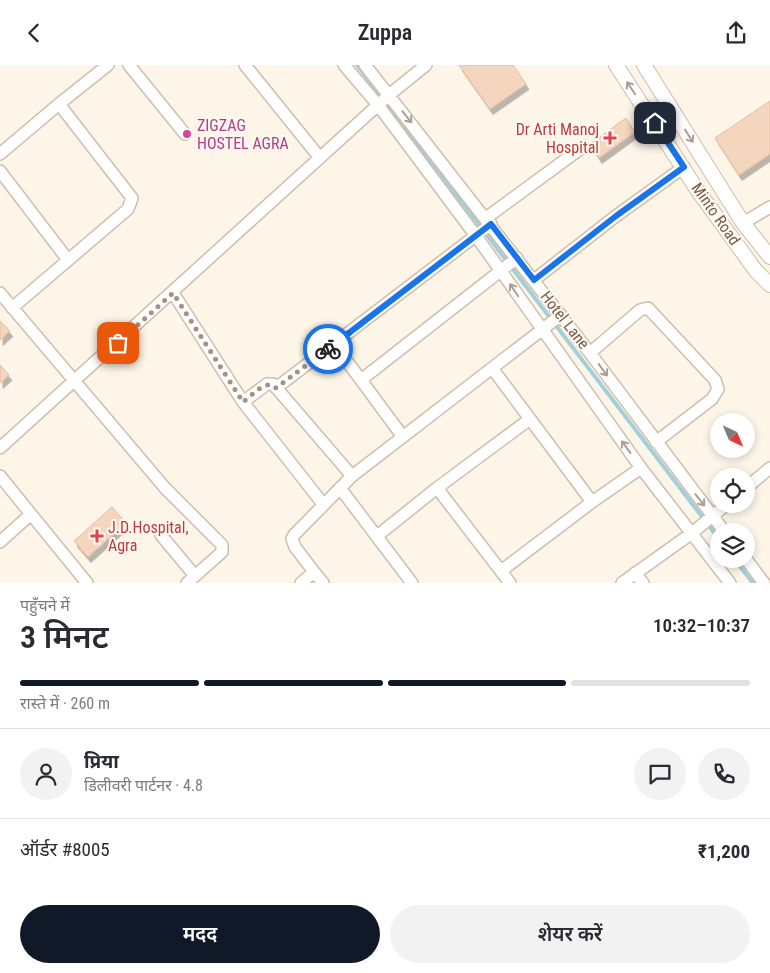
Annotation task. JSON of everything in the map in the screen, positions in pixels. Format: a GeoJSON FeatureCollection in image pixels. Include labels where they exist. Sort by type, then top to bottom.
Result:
{"type":"FeatureCollection","features":[{"type":"Feature","properties":{"kind":"street"},"geometry":{"type":"LineString","coordinates":[[0,154],[58,104],[108,65]]}},
{"type":"Feature","properties":{"kind":"street"},"geometry":{"type":"LineString","coordinates":[[129,65],[185,134]]}},
{"type":"Feature","properties":{"kind":"street"},"geometry":{"type":"LineString","coordinates":[[245,65],[320,158]]}},
{"type":"Feature","properties":{"kind":"street"},"geometry":{"type":"LineString","coordinates":[[344,65],[382,101],[500,271],[641,468],[730,583]]}},
{"type":"Feature","properties":{"kind":"street","name":"Hotel Lane"},"geometry":{"type":"LineString","coordinates":[[365,65],[382,101],[489,221],[718,523]]}},
{"type":"Feature","properties":{"kind":"street"},"geometry":{"type":"LineString","coordinates":[[0,448],[173,293],[382,101],[426,65]]}},
{"type":"Feature","properties":{"kind":"street","name":"Minto Road"},"geometry":{"type":"LineString","coordinates":[[616,65],[698,191],[756,271],[770,285]]}},
{"type":"Feature","properties":{"kind":"street","name":"Minto Road"},"geometry":{"type":"LineString","coordinates":[[644,65],[743,223],[770,257]]}},
{"type":"Feature","properties":{"kind":"street"},"geometry":{"type":"LineString","coordinates":[[12,308],[128,209],[132,198],[58,104]]}},
{"type":"Feature","properties":{"kind":"street"},"geometry":{"type":"LineString","coordinates":[[276,388],[476,235],[489,221],[580,149]]}},
{"type":"Feature","properties":{"kind":"street"},"geometry":{"type":"LineString","coordinates":[[534,280],[616,216],[684,167]]}},
{"type":"Feature","properties":{"kind":"street"},"geometry":{"type":"LineString","coordinates":[[0,171],[68,260]]}},
{"type":"Feature","properties":{"kind":"street"},"geometry":{"type":"LineString","coordinates":[[743,223],[770,207]]}},
{"type":"Feature","properties":{"kind":"street"},"geometry":{"type":"LineString","coordinates":[[361,380],[517,258]]}},
{"type":"Feature","properties":{"kind":"street"},"geometry":{"type":"LineString","coordinates":[[0,293],[165,489],[222,545],[222,552],[191,579],[161,535]]}},
{"type":"Feature","properties":{"kind":"street"},"geometry":{"type":"LineString","coordinates":[[173,293],[243,402],[323,504]]}},
{"type":"Feature","properties":{"kind":"street"},"geometry":{"type":"LineString","coordinates":[[590,353],[640,310],[648,308],[715,380],[718,389],[712,399],[656,443]]}},
{"type":"Feature","properties":{"kind":"street"},"geometry":{"type":"LineString","coordinates":[[323,583],[295,547],[292,539],[323,504],[352,476],[561,315]]}},
{"type":"Feature","properties":{"kind":"street"},"geometry":{"type":"LineString","coordinates":[[334,344],[403,437]]}},
{"type":"Feature","properties":{"kind":"street"},"geometry":{"type":"LineString","coordinates":[[492,368],[592,502]]}},
{"type":"Feature","properties":{"kind":"street"},"geometry":{"type":"LineString","coordinates":[[243,402],[268,384],[273,384],[352,476]]}},
{"type":"Feature","properties":{"kind":"street"},"geometry":{"type":"LineString","coordinates":[[377,536],[437,488],[530,419]]}},
{"type":"Feature","properties":{"kind":"street"},"geometry":{"type":"LineString","coordinates":[[501,571],[592,502],[641,468]]}},
{"type":"Feature","properties":{"kind":"street"},"geometry":{"type":"LineString","coordinates":[[755,480],[770,468]]}},
{"type":"Feature","properties":{"kind":"street"},"geometry":{"type":"LineString","coordinates":[[0,476],[87,583]]}},
{"type":"Feature","properties":{"kind":"street"},"geometry":{"type":"LineString","coordinates":[[340,488],[412,583]]}},
{"type":"Feature","properties":{"kind":"street"},"geometry":{"type":"LineString","coordinates":[[437,488],[510,583]]}},
{"type":"Feature","properties":{"kind":"street"},"geometry":{"type":"LineString","coordinates":[[622,583],[716,513]]}},
{"type":"Feature","properties":{"kind":"street"},"geometry":{"type":"LineString","coordinates":[[0,542],[31,514]]}},
{"type":"Feature","properties":{"kind":"street"},"geometry":{"type":"LineString","coordinates":[[753,568],[764,583]]}},
{"type":"Feature","properties":{"kind":"street"},"geometry":{"type":"LineString","coordinates":[[301,583],[314,572]]}},
{"type":"Feature","properties":{"kind":"street"},"geometry":{"type":"LineString","coordinates":[[635,573],[643,583]]}},
{"type":"Feature","properties":{"kind":"building"},"geometry":{"type":"Polygon","coordinates":[[[459,65],[513,65],[526,84],[490,109],[459,65]]]}},
{"type":"Feature","properties":{"kind":"building"},"geometry":{"type":"Polygon","coordinates":[[[770,101],[770,154],[739,175],[715,138],[770,101]]]}},
{"type":"Feature","properties":{"kind":"building"},"geometry":{"type":"Polygon","coordinates":[[[626,118],[635,132],[599,158],[590,144],[626,118]]]}},
{"type":"Feature","properties":{"kind":"building"},"geometry":{"type":"Polygon","coordinates":[[[0,321],[10,331],[0,340],[0,321]]]}},
{"type":"Feature","properties":{"kind":"building"},"geometry":{"type":"Polygon","coordinates":[[[0,365],[9,375],[0,383],[0,365]]]}},
{"type":"Feature","properties":{"kind":"building"},"geometry":{"type":"Polygon","coordinates":[[[112,507],[126,523],[88,557],[74,541],[112,507]]]}},
{"type":"Feature","properties":{"kind":"waterway"},"geometry":{"type":"LineString","coordinates":[[357,65],[710,527]]}},
{"type":"Feature","properties":{"kind":"waterway"},"geometry":{"type":"LineString","coordinates":[[741,568],[753,583]]}},
{"type":"Feature","properties":{"kind":"way so far"},"geometry":{"type":"LineString","coordinates":[[118,343],[173,293],[220,369],[243,402],[268,384],[273,384],[276,388],[328,349]]}},
{"type":"Feature","properties":{"kind":"place","name":"ZIGZAG HOSTEL AGRA"},"geometry":{"type":"Point","coordinates":[187,134]}},
{"type":"Feature","properties":{"kind":"place","name":"Dr Arti Manoj Hospital"},"geometry":{"type":"Point","coordinates":[610,138]}},
{"type":"Feature","properties":{"kind":"place","name":"J.D.Hospital, Agra"},"geometry":{"type":"Point","coordinates":[97,536]}},
{"type":"Feature","properties":{"kind":"route"},"geometry":{"type":"LineString","coordinates":[[328,349],[491,224],[534,280],[616,216],[684,167],[655,123]]}}]}
